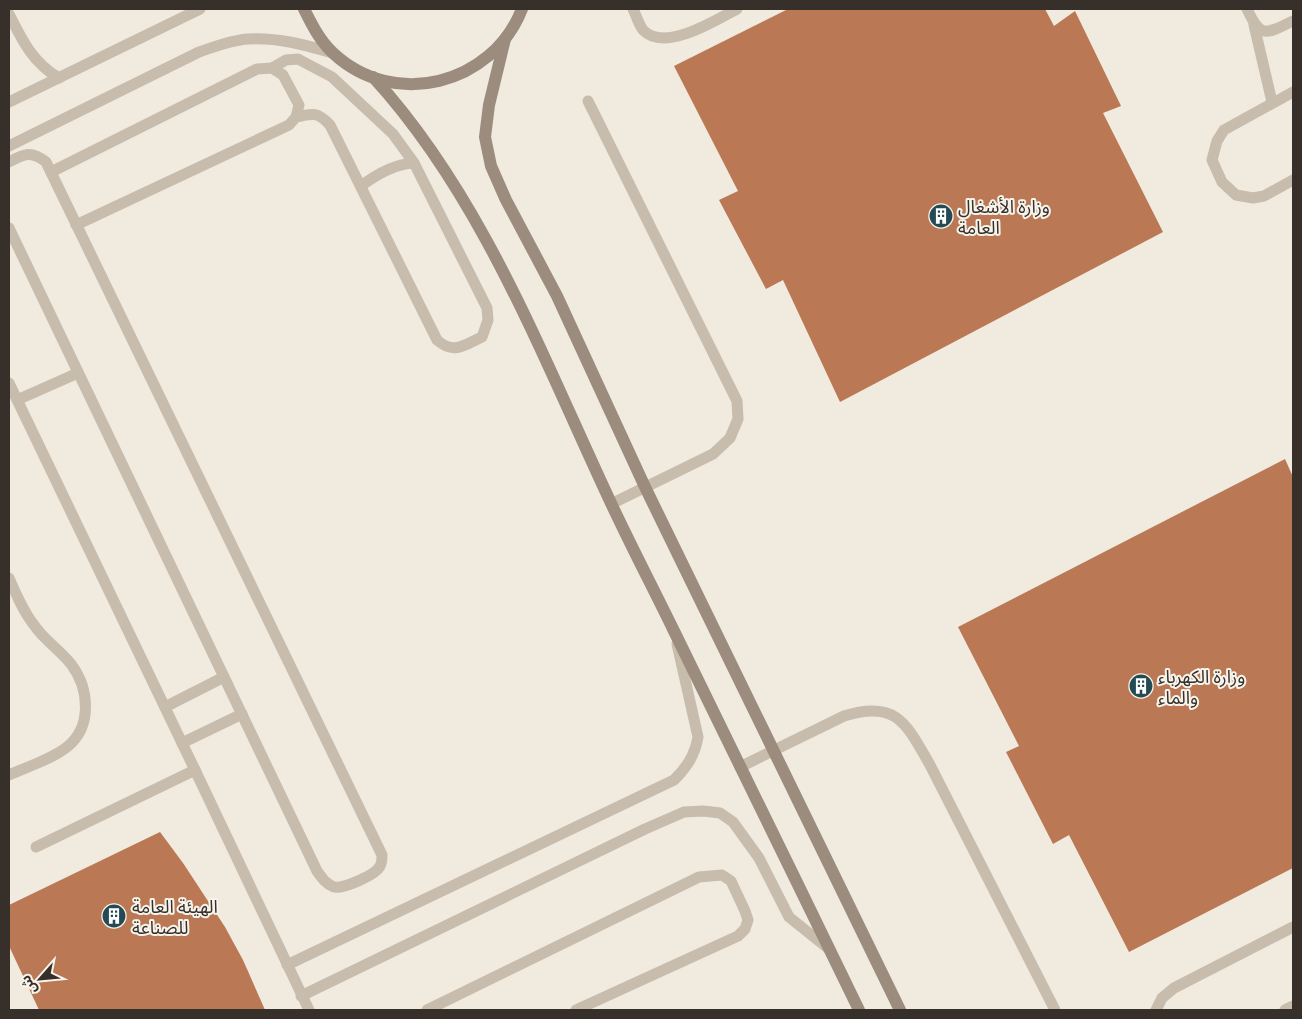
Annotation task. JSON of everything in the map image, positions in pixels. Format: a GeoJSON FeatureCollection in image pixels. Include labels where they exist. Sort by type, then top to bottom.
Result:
{"type":"FeatureCollection","features":[{"type":"Feature","properties":{"kind":"street"},"geometry":{"type":"LineString","coordinates":[[304,9],[314,30],[333,53],[352,67],[373,77],[401,84],[431,83],[450,78],[459,75],[484,60],[505,39],[517,21],[522,9]]}},
{"type":"Feature","properties":{"kind":"street"},"geometry":{"type":"LineString","coordinates":[[505,39],[489,105],[485,137],[491,166],[506,200],[557,296],[645,486],[900,1010]]}},
{"type":"Feature","properties":{"kind":"street"},"geometry":{"type":"LineString","coordinates":[[373,77],[393,99],[433,152],[466,204],[522,311],[611,504],[859,1010]]}},
{"type":"Feature","properties":{"kind":"lane"},"geometry":{"type":"LineString","coordinates":[[9,102],[200,9]]}},
{"type":"Feature","properties":{"kind":"lane"},"geometry":{"type":"LineString","coordinates":[[633,9],[644,30],[654,36],[666,38],[684,35],[736,9]]}},
{"type":"Feature","properties":{"kind":"lane"},"geometry":{"type":"LineString","coordinates":[[1247,9],[1254,25],[1272,102]]}},
{"type":"Feature","properties":{"kind":"lane"},"geometry":{"type":"LineString","coordinates":[[9,14],[29,52],[47,71],[59,78]]}},
{"type":"Feature","properties":{"kind":"lane"},"geometry":{"type":"LineString","coordinates":[[1254,25],[1263,31],[1271,31],[1293,21]]}},
{"type":"Feature","properties":{"kind":"lane"},"geometry":{"type":"LineString","coordinates":[[9,146],[199,52],[223,44],[247,39],[274,39],[333,53]]}},
{"type":"Feature","properties":{"kind":"lane"},"geometry":{"type":"LineString","coordinates":[[51,172],[257,69],[272,68],[286,60],[298,59],[332,77],[393,134],[414,163],[487,308],[488,320],[482,336],[460,347],[444,346],[437,340],[330,125],[318,114],[296,117]]}},
{"type":"Feature","properties":{"kind":"lane"},"geometry":{"type":"LineString","coordinates":[[76,225],[289,124],[296,117],[299,105],[283,75],[272,68]]}},
{"type":"Feature","properties":{"kind":"lane"},"geometry":{"type":"LineString","coordinates":[[1293,92],[1224,130],[1217,141],[1212,160],[1222,182],[1236,195],[1253,198],[1264,196],[1293,180]]}},
{"type":"Feature","properties":{"kind":"lane"},"geometry":{"type":"LineString","coordinates":[[588,101],[737,401],[738,419],[730,438],[713,454],[611,504]]}},
{"type":"Feature","properties":{"kind":"lane"},"geometry":{"type":"LineString","coordinates":[[9,162],[26,154],[38,155],[46,162],[382,855],[380,867],[374,874],[342,888],[326,883],[317,872],[9,228]]}},
{"type":"Feature","properties":{"kind":"lane"},"geometry":{"type":"LineString","coordinates":[[360,186],[384,171],[400,164],[414,163]]}},
{"type":"Feature","properties":{"kind":"lane"},"geometry":{"type":"LineString","coordinates":[[17,400],[78,372]]}},
{"type":"Feature","properties":{"kind":"lane"},"geometry":{"type":"LineString","coordinates":[[9,383],[309,1010]]}},
{"type":"Feature","properties":{"kind":"lane"},"geometry":{"type":"LineString","coordinates":[[9,578],[24,611],[34,626],[72,665],[80,679],[85,696],[86,712],[80,732],[67,747],[9,775]]}},
{"type":"Feature","properties":{"kind":"lane"},"geometry":{"type":"LineString","coordinates":[[288,965],[674,780],[690,761],[696,749],[698,737],[674,630]]}},
{"type":"Feature","properties":{"kind":"lane"},"geometry":{"type":"LineString","coordinates":[[165,707],[224,677]]}},
{"type":"Feature","properties":{"kind":"lane"},"geometry":{"type":"LineString","coordinates":[[740,767],[844,716],[862,711],[882,711],[898,717],[909,729],[930,765],[1055,1010]]}},
{"type":"Feature","properties":{"kind":"lane"},"geometry":{"type":"LineString","coordinates":[[182,743],[242,714]]}},
{"type":"Feature","properties":{"kind":"lane"},"geometry":{"type":"LineString","coordinates":[[36,847],[195,770]]}},
{"type":"Feature","properties":{"kind":"lane"},"geometry":{"type":"LineString","coordinates":[[301,996],[645,829],[684,812],[703,811],[720,813],[733,822],[759,858],[789,917],[829,949]]}},
{"type":"Feature","properties":{"kind":"lane"},"geometry":{"type":"LineString","coordinates":[[427,1010],[699,877],[722,875],[731,881],[748,920],[745,929],[738,936],[576,1010]]}},
{"type":"Feature","properties":{"kind":"lane"},"geometry":{"type":"LineString","coordinates":[[1156,1010],[1162,998],[1174,988],[1293,927]]}},
{"type":"Feature","properties":{"kind":"lane"},"geometry":{"type":"LineString","coordinates":[[1285,1010],[1293,1006]]}},
{"type":"Feature","properties":{"kind":"building","name":"وزارة الأشغال العامة"},"geometry":{"type":"Polygon","coordinates":[[[788,9],[1045,9],[1054,26],[1075,11],[1121,106],[1103,113],[1163,232],[840,402],[783,280],[766,289],[719,200],[738,191],[674,66],[788,9]]]}},
{"type":"Feature","properties":{"kind":"building","name":"وزارة الكهرباء والماء"},"geometry":{"type":"Polygon","coordinates":[[[1285,459],[1293,477],[1293,868],[1129,952],[1069,835],[1053,844],[1006,752],[1019,746],[958,627],[1285,459]]]}},
{"type":"Feature","properties":{"kind":"building","name":"الهيئة العامة للصناعة"},"geometry":{"type":"Polygon","coordinates":[[[160,832],[225,927],[243,960],[265,1010],[39,1010],[9,946],[9,905],[160,832]]]}},
{"type":"Feature","properties":{"kind":"place","name":"وزارة الأشغال العامة"},"geometry":{"type":"Point","coordinates":[941,216]}},
{"type":"Feature","properties":{"kind":"place","name":"وزارة الكهرباء والماء"},"geometry":{"type":"Point","coordinates":[1141,686]}},
{"type":"Feature","properties":{"kind":"place","name":"الهيئة العامة للصناعة"},"geometry":{"type":"Point","coordinates":[114,916]}}]}
